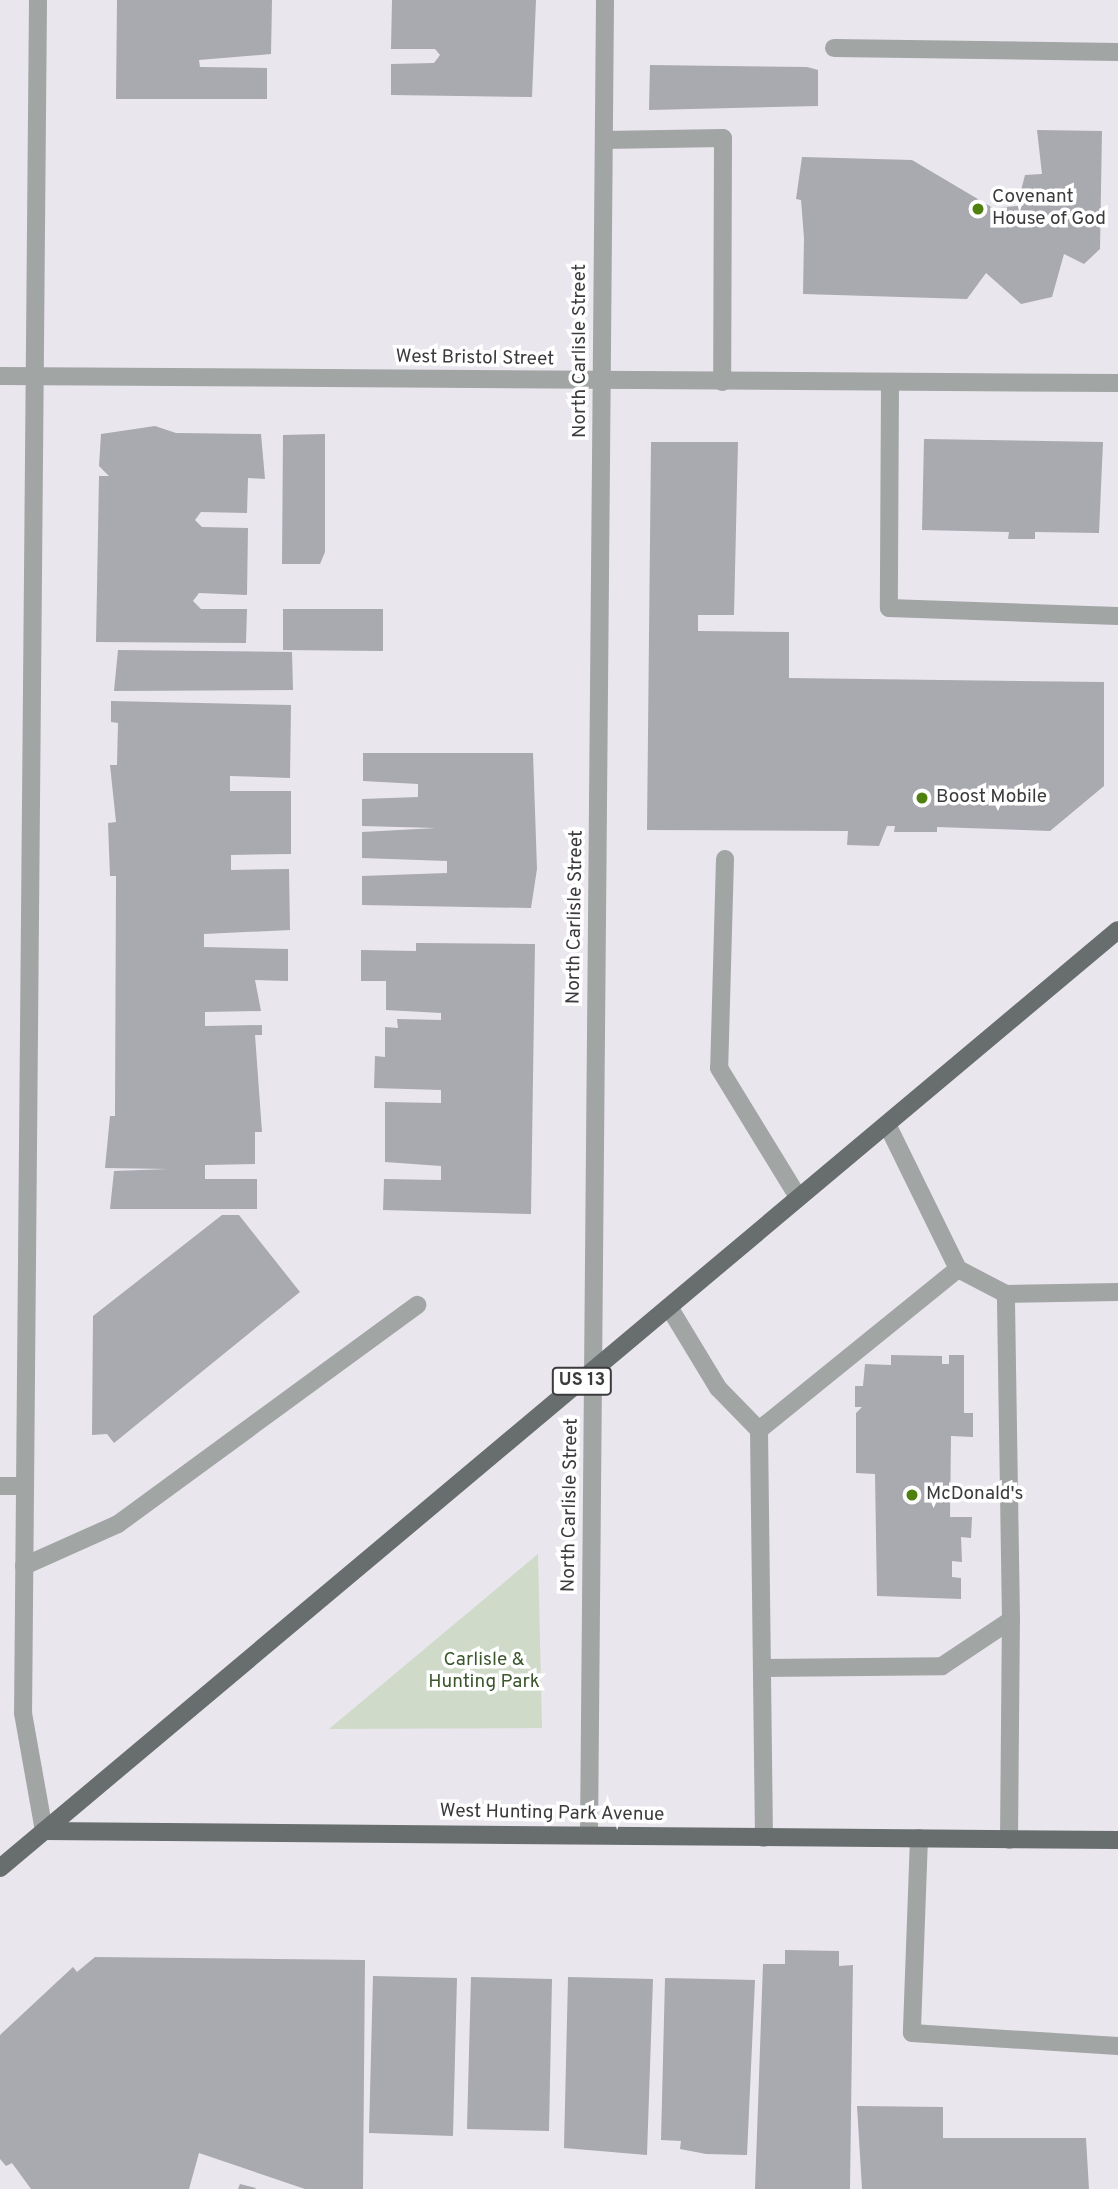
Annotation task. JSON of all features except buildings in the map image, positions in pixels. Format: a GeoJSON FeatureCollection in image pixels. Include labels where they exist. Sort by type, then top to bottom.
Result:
{"type":"FeatureCollection","features":[{"type":"Feature","properties":{"kind":"main road","name":"US 13"},"geometry":{"type":"LineString","coordinates":[[0,1868],[1118,930]]}},
{"type":"Feature","properties":{"kind":"main road","name":"West Hunting Park Avenue"},"geometry":{"type":"LineString","coordinates":[[44,1831],[1118,1840]]}},
{"type":"Feature","properties":{"kind":"street"},"geometry":{"type":"LineString","coordinates":[[38,0],[23,1713],[44,1831]]}},
{"type":"Feature","properties":{"kind":"street","name":"North Carlisle Street"},"geometry":{"type":"LineString","coordinates":[[589,1835],[605,0]]}},
{"type":"Feature","properties":{"kind":"street"},"geometry":{"type":"LineString","coordinates":[[834,48],[1118,52]]}},
{"type":"Feature","properties":{"kind":"street"},"geometry":{"type":"LineString","coordinates":[[604,140],[723,138],[722,382]]}},
{"type":"Feature","properties":{"kind":"street","name":"West Bristol Street"},"geometry":{"type":"LineString","coordinates":[[0,376],[1118,383]]}},
{"type":"Feature","properties":{"kind":"street"},"geometry":{"type":"LineString","coordinates":[[890,383],[889,608],[1118,616]]}},
{"type":"Feature","properties":{"kind":"street"},"geometry":{"type":"LineString","coordinates":[[725,859],[719,1068],[799,1198]]}},
{"type":"Feature","properties":{"kind":"street"},"geometry":{"type":"LineString","coordinates":[[887,1124],[958,1269],[1006,1294],[1118,1292]]}},
{"type":"Feature","properties":{"kind":"street"},"geometry":{"type":"LineString","coordinates":[[759,1430],[958,1269]]}},
{"type":"Feature","properties":{"kind":"street"},"geometry":{"type":"LineString","coordinates":[[1006,1294],[1011,1620],[1009,1840]]}},
{"type":"Feature","properties":{"kind":"street"},"geometry":{"type":"LineString","coordinates":[[24,1566],[118,1524],[417,1304]]}},
{"type":"Feature","properties":{"kind":"street"},"geometry":{"type":"LineString","coordinates":[[669,1307],[718,1388],[759,1430],[764,1838]]}},
{"type":"Feature","properties":{"kind":"street"},"geometry":{"type":"LineString","coordinates":[[0,1486],[25,1486]]}},
{"type":"Feature","properties":{"kind":"street"},"geometry":{"type":"LineString","coordinates":[[763,1668],[942,1665],[1011,1620]]}},
{"type":"Feature","properties":{"kind":"street"},"geometry":{"type":"LineString","coordinates":[[919,1838],[912,2033],[1118,2046]]}},
{"type":"Feature","properties":{"kind":"green space","name":"Carlisle & Hunting Park"},"geometry":{"type":"Polygon","coordinates":[[[538,1554],[542,1728],[329,1729],[538,1554]]]}},
{"type":"Feature","properties":{"kind":"place","name":"Covenant House of God"},"geometry":{"type":"Point","coordinates":[978,209]}},
{"type":"Feature","properties":{"kind":"place","name":"Boost Mobile"},"geometry":{"type":"Point","coordinates":[922,798]}},
{"type":"Feature","properties":{"kind":"place","name":"McDonald's"},"geometry":{"type":"Point","coordinates":[912,1495]}}]}
